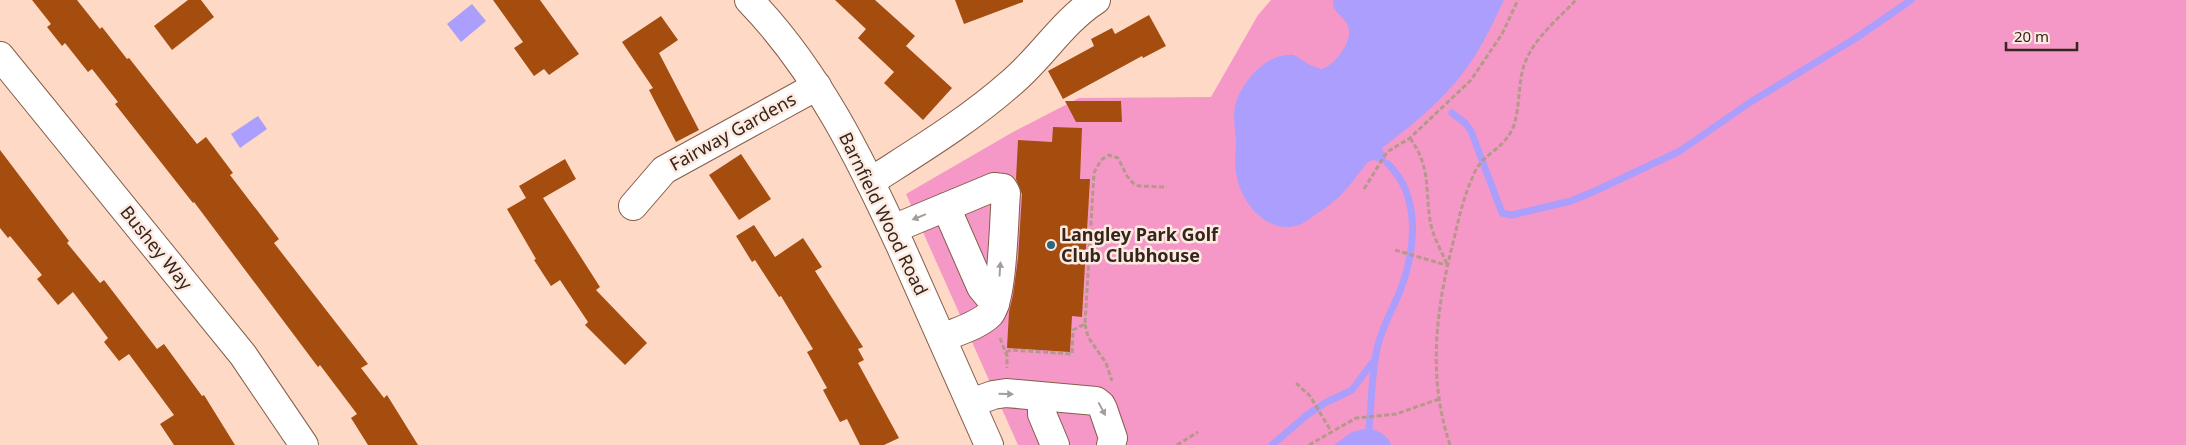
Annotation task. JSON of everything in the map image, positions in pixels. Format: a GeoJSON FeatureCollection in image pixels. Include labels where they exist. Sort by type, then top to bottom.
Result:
{"type":"FeatureCollection","features":[{"type":"Feature","properties":{"kind":"street","name":"Barnfield Wood Road"},"geometry":{"type":"LineString","coordinates":[[749,0],[774,26],[817,86],[870,182],[989,445]]}},
{"type":"Feature","properties":{"kind":"street"},"geometry":{"type":"LineString","coordinates":[[870,182],[1005,89],[1081,12],[1096,0]]}},
{"type":"Feature","properties":{"kind":"street","name":"Bushey Way"},"geometry":{"type":"LineString","coordinates":[[0,56],[243,355],[304,445]]}},
{"type":"Feature","properties":{"kind":"street","name":"Fairway Gardens"},"geometry":{"type":"LineString","coordinates":[[633,206],[664,170],[817,86]]}},
{"type":"Feature","properties":{"kind":"street"},"geometry":{"type":"LineString","coordinates":[[892,229],[994,187],[1003,188],[1006,193],[999,293],[992,310],[978,322],[942,338]]}},
{"type":"Feature","properties":{"kind":"street"},"geometry":{"type":"LineString","coordinates":[[946,207],[992,310]]}},
{"type":"Feature","properties":{"kind":"street"},"geometry":{"type":"LineString","coordinates":[[971,403],[993,395],[1006,393],[1042,398],[1099,402],[1113,438],[1111,445]]}},
{"type":"Feature","properties":{"kind":"street"},"geometry":{"type":"LineString","coordinates":[[1042,398],[1042,414],[1056,445]]}},
{"type":"Feature","properties":{"kind":"path"},"geometry":{"type":"LineString","coordinates":[[1364,189],[1387,152],[1410,138],[1451,101],[1478,70],[1502,34],[1518,0]]}},
{"type":"Feature","properties":{"kind":"path"},"geometry":{"type":"LineString","coordinates":[[1450,445],[1439,399],[1435,338],[1447,265],[1465,195],[1478,165],[1501,147],[1514,124],[1525,64],[1532,49],[1576,0]]}},
{"type":"Feature","properties":{"kind":"path"},"geometry":{"type":"LineString","coordinates":[[1410,138],[1423,160],[1428,182],[1430,222],[1447,265]]}},
{"type":"Feature","properties":{"kind":"path"},"geometry":{"type":"LineString","coordinates":[[1006,352],[1011,350],[1072,354],[1073,330],[1085,324],[1094,173],[1101,160],[1109,155],[1118,158],[1127,176],[1136,185],[1167,187]]}},
{"type":"Feature","properties":{"kind":"path"},"geometry":{"type":"LineString","coordinates":[[1395,250],[1447,265]]}},
{"type":"Feature","properties":{"kind":"path"},"geometry":{"type":"LineString","coordinates":[[992,310],[1006,352],[1006,393]]}},
{"type":"Feature","properties":{"kind":"path"},"geometry":{"type":"LineString","coordinates":[[1296,384],[1304,389],[1315,403],[1331,431]]}},
{"type":"Feature","properties":{"kind":"path"},"geometry":{"type":"LineString","coordinates":[[1309,445],[1331,431],[1364,416],[1405,412],[1439,399]]}},
{"type":"Feature","properties":{"kind":"path"},"geometry":{"type":"LineString","coordinates":[[1178,445],[1198,432]]}},
{"type":"Feature","properties":{"kind":"shaded area"},"geometry":{"type":"Polygon","coordinates":[[[1271,0],[2186,0],[2186,445],[1018,445],[906,194],[1013,132],[1079,98],[1211,97],[1258,15],[1271,0]]]}},
{"type":"Feature","properties":{"kind":"shaded area"},"geometry":{"type":"Polygon","coordinates":[[[1333,0],[1504,0],[1480,47],[1454,84],[1425,114],[1382,148],[1388,164],[1373,160],[1368,162],[1339,197],[1325,209],[1303,223],[1285,227],[1275,225],[1257,214],[1244,197],[1240,188],[1236,169],[1235,106],[1243,87],[1249,79],[1265,63],[1274,58],[1294,55],[1310,65],[1321,69],[1337,58],[1346,45],[1349,32],[1346,22],[1334,8],[1333,0]]]}},
{"type":"Feature","properties":{"kind":"shaded area"},"geometry":{"type":"Polygon","coordinates":[[[472,4],[486,21],[461,42],[447,24],[472,4]]]}},
{"type":"Feature","properties":{"kind":"shaded area"},"geometry":{"type":"Polygon","coordinates":[[[258,116],[267,129],[240,148],[231,134],[258,116]]]}},
{"type":"Feature","properties":{"kind":"shaded area"},"geometry":{"type":"Polygon","coordinates":[[[1369,428],[1385,436],[1391,445],[1334,445],[1352,432],[1369,428]]]}},
{"type":"Feature","properties":{"kind":"building"},"geometry":{"type":"Polygon","coordinates":[[[32,0],[77,0],[100,29],[102,27],[127,59],[129,58],[197,144],[206,137],[233,173],[230,175],[279,239],[274,243],[368,364],[361,368],[384,398],[387,395],[418,445],[368,445],[351,418],[357,414],[320,365],[318,367],[194,202],[115,104],[118,102],[92,69],[88,72],[65,43],[62,46],[47,27],[51,24],[32,0]]]}},
{"type":"Feature","properties":{"kind":"building"},"geometry":{"type":"Polygon","coordinates":[[[188,0],[201,0],[214,17],[172,50],[154,26],[188,0]]]}},
{"type":"Feature","properties":{"kind":"building"},"geometry":{"type":"Polygon","coordinates":[[[493,0],[540,0],[579,54],[549,75],[544,69],[534,76],[514,48],[523,42],[493,0]]]}},
{"type":"Feature","properties":{"kind":"building"},"geometry":{"type":"Polygon","coordinates":[[[835,0],[875,0],[915,36],[906,46],[952,88],[923,120],[884,83],[894,72],[858,38],[866,29],[835,0]]]}},
{"type":"Feature","properties":{"kind":"building"},"geometry":{"type":"Polygon","coordinates":[[[955,0],[1023,0],[1023,2],[964,24],[955,0]]]}},
{"type":"Feature","properties":{"kind":"building"},"geometry":{"type":"Polygon","coordinates":[[[1149,15],[1166,46],[1143,58],[1142,56],[1063,99],[1048,71],[1094,46],[1091,39],[1112,28],[1115,34],[1149,15]]]}},
{"type":"Feature","properties":{"kind":"building"},"geometry":{"type":"Polygon","coordinates":[[[661,16],[678,40],[659,53],[699,130],[676,142],[649,90],[653,88],[622,42],[661,16]]]}},
{"type":"Feature","properties":{"kind":"building"},"geometry":{"type":"Polygon","coordinates":[[[1065,101],[1121,101],[1122,122],[1076,122],[1065,101]]]}},
{"type":"Feature","properties":{"kind":"building","name":"Langley Park Golf Club Clubhouse"},"geometry":{"type":"Polygon","coordinates":[[[1053,127],[1082,128],[1080,179],[1090,179],[1082,317],[1072,316],[1070,352],[1007,348],[1009,312],[1018,258],[1022,194],[1016,179],[1018,140],[1052,142],[1053,127]]]}},
{"type":"Feature","properties":{"kind":"building"},"geometry":{"type":"Polygon","coordinates":[[[0,150],[69,241],[67,243],[100,283],[104,280],[157,349],[164,344],[202,396],[204,395],[235,445],[174,445],[160,424],[174,415],[129,354],[119,361],[104,342],[108,338],[73,292],[58,305],[37,279],[42,275],[10,236],[8,238],[0,228],[0,150]]]}},
{"type":"Feature","properties":{"kind":"building"},"geometry":{"type":"Polygon","coordinates":[[[741,154],[771,199],[739,220],[709,175],[741,154]]]}},
{"type":"Feature","properties":{"kind":"building"},"geometry":{"type":"Polygon","coordinates":[[[565,159],[576,179],[543,198],[600,287],[596,290],[647,343],[625,365],[585,325],[588,322],[560,280],[551,286],[534,260],[536,259],[507,209],[526,198],[519,186],[565,159]]]}},
{"type":"Feature","properties":{"kind":"building"},"geometry":{"type":"Polygon","coordinates":[[[754,225],[775,257],[803,238],[822,267],[815,271],[863,347],[858,349],[864,360],[858,363],[899,438],[884,445],[860,445],[847,419],[840,422],[823,390],[827,388],[807,352],[813,349],[781,296],[779,297],[755,260],[752,262],[736,236],[754,225]]]}},
{"type":"Feature","properties":{"kind":"waterway"},"geometry":{"type":"LineString","coordinates":[[1452,113],[1465,123],[1471,131],[1502,213],[1512,215],[1571,201],[1680,151],[1749,103],[1856,38],[1911,0]]}},
{"type":"Feature","properties":{"kind":"waterway"},"geometry":{"type":"LineString","coordinates":[[1369,428],[1373,376],[1378,345],[1404,280],[1412,245],[1411,210],[1407,193],[1399,178],[1388,164]]}},
{"type":"Feature","properties":{"kind":"waterway"},"geometry":{"type":"LineString","coordinates":[[1272,445],[1307,415],[1325,403],[1352,390],[1375,359]]}},
{"type":"Feature","properties":{"kind":"place","name":"Langley Park Golf Club Clubhouse"},"geometry":{"type":"Point","coordinates":[1051,245]}}]}
